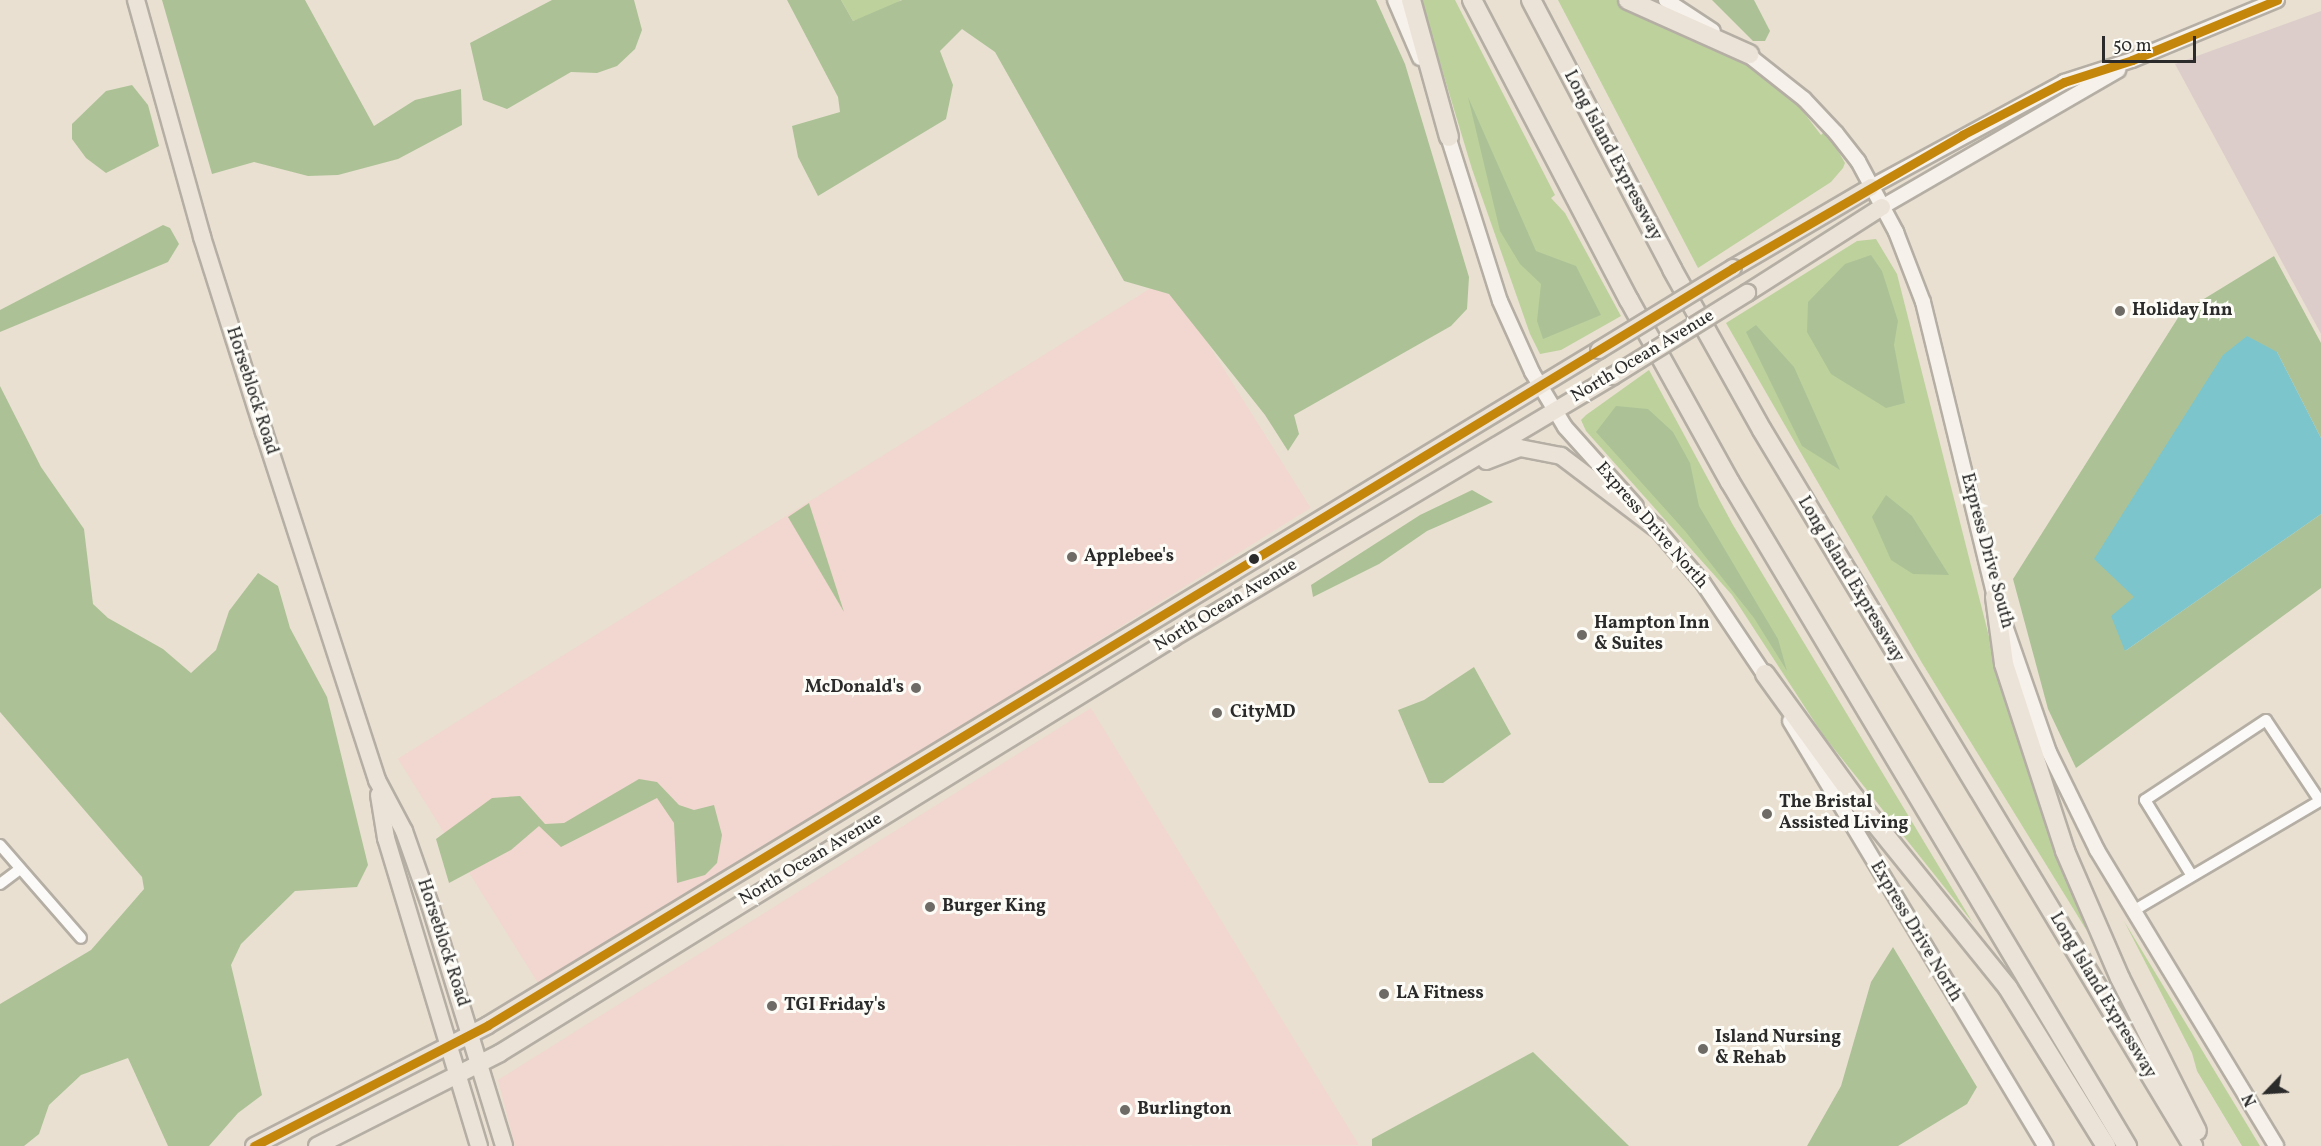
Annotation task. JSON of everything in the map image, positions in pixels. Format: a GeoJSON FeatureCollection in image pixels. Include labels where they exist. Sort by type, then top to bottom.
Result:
{"type":"FeatureCollection","features":[{"type":"Feature","properties":{"kind":"highway"},"geometry":{"type":"LineString","coordinates":[[1412,0],[1449,137]]}},
{"type":"Feature","properties":{"kind":"highway"},"geometry":{"type":"LineString","coordinates":[[1472,0],[1623,290],[1736,492],[2127,1146]]}},
{"type":"Feature","properties":{"kind":"highway","name":"Long Island Expressway"},"geometry":{"type":"LineString","coordinates":[[1531,0],[1672,269],[1762,430],[2193,1146]]}},
{"type":"Feature","properties":{"kind":"highway"},"geometry":{"type":"LineString","coordinates":[[1628,0],[1749,54]]}},
{"type":"Feature","properties":{"kind":"highway"},"geometry":{"type":"LineString","coordinates":[[1995,597],[2004,664],[2065,851],[2110,956],[2204,1146]]}},
{"type":"Feature","properties":{"kind":"highway"},"geometry":{"type":"LineString","coordinates":[[1765,674],[1842,782],[2008,988],[2106,1146]]}},
{"type":"Feature","properties":{"kind":"main road","name":"Horseblock Road"},"geometry":{"type":"LineString","coordinates":[[136,0],[202,237],[377,780],[386,838],[479,1146]]}},
{"type":"Feature","properties":{"kind":"main road","name":"Express Drive North"},"geometry":{"type":"LineString","coordinates":[[1395,0],[1449,137],[1500,301],[1539,386],[1554,410],[1703,584],[1765,674],[1820,775],[2045,1146]]}},
{"type":"Feature","properties":{"kind":"main road","name":"Express Drive South"},"geometry":{"type":"LineString","coordinates":[[1666,0],[1749,54],[1820,115],[1854,155],[1882,207],[1923,302],[1995,597],[2064,787],[2133,910],[2276,1146]]}},
{"type":"Feature","properties":{"kind":"main road","name":"North Ocean Avenue"},"geometry":{"type":"LineString","coordinates":[[254,1146],[472,1034],[1733,268],[1871,187],[2064,82],[2132,60],[2277,0]]}},
{"type":"Feature","properties":{"kind":"main road","name":"North Ocean Avenue"},"geometry":{"type":"LineString","coordinates":[[317,1146],[481,1064],[1383,512],[1613,376],[1882,207],[2076,97],[2132,60]]}},
{"type":"Feature","properties":{"kind":"main road"},"geometry":{"type":"LineString","coordinates":[[1383,512],[1498,454],[1533,447],[1573,463],[1655,527]]}},
{"type":"Feature","properties":{"kind":"main road","name":"Horseblock Road"},"geometry":{"type":"LineString","coordinates":[[377,780],[404,831],[472,1034],[504,1146]]}},
{"type":"Feature","properties":{"kind":"street"},"geometry":{"type":"LineString","coordinates":[[2133,910],[2192,876],[2320,802],[2266,720],[2145,800],[2192,876]]}},
{"type":"Feature","properties":{"kind":"street"},"geometry":{"type":"LineString","coordinates":[[0,845],[81,938]]}},
{"type":"Feature","properties":{"kind":"street"},"geometry":{"type":"LineString","coordinates":[[0,884],[20,869]]}},
{"type":"Feature","properties":{"kind":"shaded area"},"geometry":{"type":"Polygon","coordinates":[[[2321,11],[2321,334],[2175,64],[2321,11]]]}},
{"type":"Feature","properties":{"kind":"shaded area"},"geometry":{"type":"Polygon","coordinates":[[[1167,278],[1311,508],[541,988],[398,759],[1167,278]]]}},
{"type":"Feature","properties":{"kind":"shaded area"},"geometry":{"type":"Polygon","coordinates":[[[1091,708],[1359,1145],[515,1146],[498,1080],[1091,708]]]}},
{"type":"Feature","properties":{"kind":"green space"},"geometry":{"type":"Polygon","coordinates":[[[162,0],[305,0],[374,126],[415,100],[461,89],[462,125],[398,159],[338,175],[308,176],[254,162],[212,174],[162,0]]]}},
{"type":"Feature","properties":{"kind":"green space"},"geometry":{"type":"Polygon","coordinates":[[[552,0],[634,0],[642,30],[635,49],[617,66],[597,73],[571,72],[507,109],[483,100],[470,43],[552,0]]]}},
{"type":"Feature","properties":{"kind":"green space"},"geometry":{"type":"Polygon","coordinates":[[[787,0],[841,0],[853,21],[902,0],[1376,0],[1405,64],[1469,277],[1467,309],[1451,326],[1294,415],[1299,434],[1288,451],[1265,415],[1169,294],[1124,281],[995,52],[962,29],[940,51],[953,85],[946,119],[818,196],[798,157],[792,126],[840,112],[838,97],[787,0]]]}},
{"type":"Feature","properties":{"kind":"green space"},"geometry":{"type":"Polygon","coordinates":[[[841,0],[901,0],[888,9],[853,21],[841,0]]]}},
{"type":"Feature","properties":{"kind":"green space"},"geometry":{"type":"Polygon","coordinates":[[[1421,0],[1455,0],[1555,195],[1551,198],[1565,213],[1621,316],[1561,350],[1540,354],[1530,334],[1472,169],[1421,0]]]}},
{"type":"Feature","properties":{"kind":"green space"},"geometry":{"type":"Polygon","coordinates":[[[1558,0],[1621,0],[1744,61],[1798,105],[1821,135],[1826,130],[1845,163],[1843,168],[1831,182],[1698,268],[1558,0]]]}},
{"type":"Feature","properties":{"kind":"green space"},"geometry":{"type":"Polygon","coordinates":[[[1712,0],[1754,0],[1770,31],[1765,41],[1753,41],[1712,0]]]}},
{"type":"Feature","properties":{"kind":"green space"},"geometry":{"type":"Polygon","coordinates":[[[132,85],[148,105],[159,146],[106,173],[86,158],[72,139],[72,124],[106,91],[132,85]]]}},
{"type":"Feature","properties":{"kind":"green space"},"geometry":{"type":"Polygon","coordinates":[[[1468,97],[1536,251],[1576,266],[1601,315],[1543,339],[1537,321],[1541,284],[1520,264],[1500,231],[1468,97]]]}},
{"type":"Feature","properties":{"kind":"green space"},"geometry":{"type":"Polygon","coordinates":[[[163,225],[170,228],[179,244],[168,262],[0,332],[0,310],[163,225]]]}},
{"type":"Feature","properties":{"kind":"green space"},"geometry":{"type":"Polygon","coordinates":[[[1876,239],[1897,274],[1997,668],[2087,931],[1922,663],[1726,323],[1857,241],[1876,239]]]}},
{"type":"Feature","properties":{"kind":"green space"},"geometry":{"type":"Polygon","coordinates":[[[1871,255],[1882,271],[1898,321],[1894,345],[1905,403],[1886,408],[1831,374],[1807,332],[1808,302],[1845,264],[1871,255]]]}},
{"type":"Feature","properties":{"kind":"green space"},"geometry":{"type":"Polygon","coordinates":[[[2274,256],[2321,343],[2321,438],[2277,352],[2134,597],[2125,651],[2321,514],[2321,588],[2076,768],[2048,709],[2013,579],[2181,313],[2274,256]]]}},
{"type":"Feature","properties":{"kind":"green space"},"geometry":{"type":"Polygon","coordinates":[[[1756,325],[1794,367],[1840,470],[1802,446],[1746,332],[1756,325]]]}},
{"type":"Feature","properties":{"kind":"green space"},"geometry":{"type":"Polygon","coordinates":[[[1649,370],[1733,525],[1973,923],[1823,735],[1732,595],[1586,431],[1581,420],[1586,415],[1649,370]]]}},
{"type":"Feature","properties":{"kind":"green space"},"geometry":{"type":"Polygon","coordinates":[[[0,386],[41,467],[84,529],[93,604],[108,618],[163,649],[191,673],[216,650],[229,611],[258,573],[278,586],[290,628],[327,697],[368,865],[357,887],[295,891],[241,944],[231,965],[262,1095],[238,1113],[209,1146],[168,1146],[128,1058],[81,1075],[49,1105],[39,1134],[24,1146],[0,1146],[0,1004],[91,950],[144,889],[142,877],[0,712],[0,386]]]}},
{"type":"Feature","properties":{"kind":"green space"},"geometry":{"type":"Polygon","coordinates":[[[1616,406],[1648,409],[1673,432],[1690,463],[1699,506],[1778,639],[1787,671],[1754,618],[1685,531],[1596,432],[1616,406]]]}},
{"type":"Feature","properties":{"kind":"green space"},"geometry":{"type":"Polygon","coordinates":[[[1472,490],[1493,502],[1427,531],[1379,564],[1313,597],[1311,585],[1420,515],[1472,490]]]}},
{"type":"Feature","properties":{"kind":"green space"},"geometry":{"type":"Polygon","coordinates":[[[1886,495],[1912,516],[1949,575],[1913,574],[1891,560],[1872,517],[1886,495]]]}},
{"type":"Feature","properties":{"kind":"green space"},"geometry":{"type":"Polygon","coordinates":[[[809,503],[844,612],[788,517],[809,503]]]}},
{"type":"Feature","properties":{"kind":"green space"},"geometry":{"type":"Polygon","coordinates":[[[1474,667],[1511,734],[1443,783],[1429,783],[1398,710],[1424,700],[1474,667]]]}},
{"type":"Feature","properties":{"kind":"green space"},"geometry":{"type":"Polygon","coordinates":[[[639,779],[657,782],[679,805],[694,810],[714,805],[722,835],[717,863],[705,875],[677,883],[674,823],[657,798],[561,847],[539,826],[511,850],[449,883],[436,839],[492,798],[520,796],[545,824],[564,823],[639,779]]]}},
{"type":"Feature","properties":{"kind":"green space"},"geometry":{"type":"Polygon","coordinates":[[[2124,921],[2260,1146],[2242,1146],[2197,1071],[2192,1053],[2124,921]]]}},
{"type":"Feature","properties":{"kind":"green space"},"geometry":{"type":"Polygon","coordinates":[[[1893,947],[1977,1087],[1967,1104],[1898,1146],[1807,1146],[1841,1086],[1871,982],[1893,947]]]}},
{"type":"Feature","properties":{"kind":"green space"},"geometry":{"type":"Polygon","coordinates":[[[1533,1052],[1629,1146],[1372,1146],[1372,1139],[1533,1052]]]}},
{"type":"Feature","properties":{"kind":"water"},"geometry":{"type":"Polygon","coordinates":[[[2247,336],[2277,352],[2321,438],[2321,514],[2125,651],[2111,616],[2134,597],[2094,559],[2223,355],[2247,336]]]}},
{"type":"Feature","properties":{"kind":"transit line"},"geometry":{"type":"LineString","coordinates":[[254,1146],[488,1025],[1733,268],[1962,135],[2064,82],[2132,60],[2277,0]]}},
{"type":"Feature","properties":{"kind":"place","name":"Holiday Inn"},"geometry":{"type":"Point","coordinates":[2120,311]}},
{"type":"Feature","properties":{"kind":"place","name":"Applebee's"},"geometry":{"type":"Point","coordinates":[1072,557]}},
{"type":"Feature","properties":{"kind":"place","name":"Hampton Inn & Suites"},"geometry":{"type":"Point","coordinates":[1582,635]}},
{"type":"Feature","properties":{"kind":"place","name":"McDonald's"},"geometry":{"type":"Point","coordinates":[916,688]}},
{"type":"Feature","properties":{"kind":"place","name":"CityMD"},"geometry":{"type":"Point","coordinates":[1217,713]}},
{"type":"Feature","properties":{"kind":"place","name":"The Bristal Assisted Living"},"geometry":{"type":"Point","coordinates":[1767,814]}},
{"type":"Feature","properties":{"kind":"place","name":"Burger King"},"geometry":{"type":"Point","coordinates":[930,907]}},
{"type":"Feature","properties":{"kind":"place","name":"LA Fitness"},"geometry":{"type":"Point","coordinates":[1384,994]}},
{"type":"Feature","properties":{"kind":"place","name":"TGI Friday's"},"geometry":{"type":"Point","coordinates":[772,1006]}},
{"type":"Feature","properties":{"kind":"place","name":"Island Nursing & Rehab"},"geometry":{"type":"Point","coordinates":[1703,1049]}},
{"type":"Feature","properties":{"kind":"place","name":"Burlington"},"geometry":{"type":"Point","coordinates":[1125,1110]}}]}
